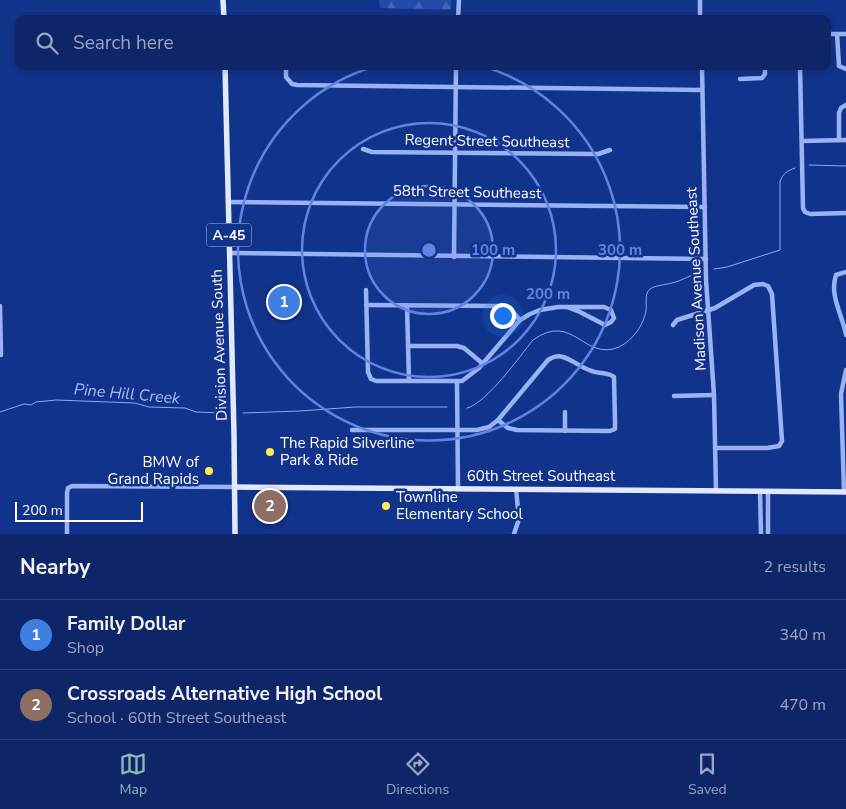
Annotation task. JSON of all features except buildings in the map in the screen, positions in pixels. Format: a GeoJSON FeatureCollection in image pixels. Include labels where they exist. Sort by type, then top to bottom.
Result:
{"type":"FeatureCollection","features":[{"type":"Feature","properties":{"kind":"main road"},"geometry":{"type":"LineString","coordinates":[[223,0],[224,15]]}},
{"type":"Feature","properties":{"kind":"main road","name":"Division Avenue South"},"geometry":{"type":"LineString","coordinates":[[225,70],[235,534]]}},
{"type":"Feature","properties":{"kind":"main road","name":"60th Street Southeast"},"geometry":{"type":"LineString","coordinates":[[235,487],[845,492]]}},
{"type":"Feature","properties":{"kind":"street"},"geometry":{"type":"LineString","coordinates":[[458,15],[459,0]]}},
{"type":"Feature","properties":{"kind":"street"},"geometry":{"type":"LineString","coordinates":[[700,0],[700,15]]}},
{"type":"Feature","properties":{"kind":"street"},"geometry":{"type":"LineString","coordinates":[[831,34],[846,34]]}},
{"type":"Feature","properties":{"kind":"street"},"geometry":{"type":"LineString","coordinates":[[837,34],[839,66],[846,69]]}},
{"type":"Feature","properties":{"kind":"street"},"geometry":{"type":"LineString","coordinates":[[286,70],[286,77],[292,84],[297,85],[702,90]]}},
{"type":"Feature","properties":{"kind":"street"},"geometry":{"type":"LineString","coordinates":[[454,257],[456,70]]}},
{"type":"Feature","properties":{"kind":"street","name":"Madison Avenue Southeast"},"geometry":{"type":"LineString","coordinates":[[702,70],[706,259],[714,395],[716,490]]}},
{"type":"Feature","properties":{"kind":"street"},"geometry":{"type":"LineString","coordinates":[[740,79],[762,78],[765,70]]}},
{"type":"Feature","properties":{"kind":"street"},"geometry":{"type":"LineString","coordinates":[[800,70],[803,208],[805,212],[810,214],[846,213]]}},
{"type":"Feature","properties":{"kind":"street"},"geometry":{"type":"LineString","coordinates":[[839,140],[839,113],[841,108],[846,105]]}},
{"type":"Feature","properties":{"kind":"street"},"geometry":{"type":"LineString","coordinates":[[802,141],[846,140]]}},
{"type":"Feature","properties":{"kind":"street","name":"Regent Street Southeast"},"geometry":{"type":"LineString","coordinates":[[363,149],[372,152],[598,154],[610,150]]}},
{"type":"Feature","properties":{"kind":"street","name":"58th Street Southeast"},"geometry":{"type":"LineString","coordinates":[[228,202],[705,207]]}},
{"type":"Feature","properties":{"kind":"street"},"geometry":{"type":"LineString","coordinates":[[229,253],[706,259]]}},
{"type":"Feature","properties":{"kind":"street"},"geometry":{"type":"LineString","coordinates":[[846,272],[836,275],[835,293],[838,313],[846,335]]}},
{"type":"Feature","properties":{"kind":"street"},"geometry":{"type":"LineString","coordinates":[[673,324],[677,320],[708,311],[725,303],[749,287],[758,284],[768,286],[772,294],[782,441],[779,446],[767,448],[715,448]]}},
{"type":"Feature","properties":{"kind":"street"},"geometry":{"type":"LineString","coordinates":[[366,290],[368,372],[371,379],[376,380],[458,382],[473,373],[520,320],[540,310],[567,307],[604,307],[611,310],[614,318],[605,325],[567,307]]}},
{"type":"Feature","properties":{"kind":"street"},"geometry":{"type":"LineString","coordinates":[[366,305],[501,306],[510,309],[520,320]]}},
{"type":"Feature","properties":{"kind":"street"},"geometry":{"type":"LineString","coordinates":[[0,306],[1,355]]}},
{"type":"Feature","properties":{"kind":"street"},"geometry":{"type":"LineString","coordinates":[[407,306],[409,381]]}},
{"type":"Feature","properties":{"kind":"street"},"geometry":{"type":"LineString","coordinates":[[408,346],[457,346],[464,348],[482,363]]}},
{"type":"Feature","properties":{"kind":"street"},"geometry":{"type":"LineString","coordinates":[[352,430],[485,429],[498,420],[548,360],[556,356],[563,356],[590,371],[614,377],[616,386],[615,429],[610,431],[517,430],[508,428],[498,420]]}},
{"type":"Feature","properties":{"kind":"street"},"geometry":{"type":"LineString","coordinates":[[845,492],[841,394],[846,370]]}},
{"type":"Feature","properties":{"kind":"street"},"geometry":{"type":"LineString","coordinates":[[458,382],[458,488]]}},
{"type":"Feature","properties":{"kind":"street"},"geometry":{"type":"LineString","coordinates":[[674,396],[714,395]]}},
{"type":"Feature","properties":{"kind":"street"},"geometry":{"type":"LineString","coordinates":[[565,412],[565,431]]}},
{"type":"Feature","properties":{"kind":"street"},"geometry":{"type":"LineString","coordinates":[[67,534],[67,493],[68,488],[72,486],[235,487]]}},
{"type":"Feature","properties":{"kind":"street"},"geometry":{"type":"LineString","coordinates":[[514,534],[519,519],[516,489]]}},
{"type":"Feature","properties":{"kind":"street"},"geometry":{"type":"LineString","coordinates":[[760,491],[760,534]]}},
{"type":"Feature","properties":{"kind":"street"},"geometry":{"type":"LineString","coordinates":[[768,491],[768,534]]}},
{"type":"Feature","properties":{"kind":"green space"},"geometry":{"type":"Polygon","coordinates":[[[379,0],[451,0],[451,10],[380,8],[379,0]]]}},
{"type":"Feature","properties":{"kind":"waterway"},"geometry":{"type":"LineString","coordinates":[[809,165],[846,166]]}},
{"type":"Feature","properties":{"kind":"waterway"},"geometry":{"type":"LineString","coordinates":[[714,269],[727,267],[780,250],[780,182],[782,176],[795,168]]}},
{"type":"Feature","properties":{"kind":"waterway","name":"Pine Hill Creek"},"geometry":{"type":"LineString","coordinates":[[467,408],[475,405],[493,389],[533,340],[547,333],[558,331],[569,333],[596,348],[607,350],[619,347],[629,341],[640,327],[645,317],[646,296],[650,289],[679,281],[697,273]]}},
{"type":"Feature","properties":{"kind":"waterway","name":"Pine Hill Creek"},"geometry":{"type":"LineString","coordinates":[[0,412],[24,404],[31,405],[36,402],[56,400],[135,403],[149,407],[185,408],[196,412],[224,413]]}},
{"type":"Feature","properties":{"kind":"waterway","name":"Pine Hill Creek"},"geometry":{"type":"LineString","coordinates":[[243,413],[355,407],[447,407]]}},
{"type":"Feature","properties":{"kind":"place","name":"Family Dollar"},"geometry":{"type":"Point","coordinates":[284,302]}},
{"type":"Feature","properties":{"kind":"place","name":"The Rapid Silverline Park & Ride"},"geometry":{"type":"Point","coordinates":[270,452]}},
{"type":"Feature","properties":{"kind":"place","name":"BMW of Grand Rapids"},"geometry":{"type":"Point","coordinates":[209,471]}},
{"type":"Feature","properties":{"kind":"place","name":"Crossroads Alternative High School"},"geometry":{"type":"Point","coordinates":[270,506]}},
{"type":"Feature","properties":{"kind":"place","name":"Townline Elementary School"},"geometry":{"type":"Point","coordinates":[386,506]}}]}
